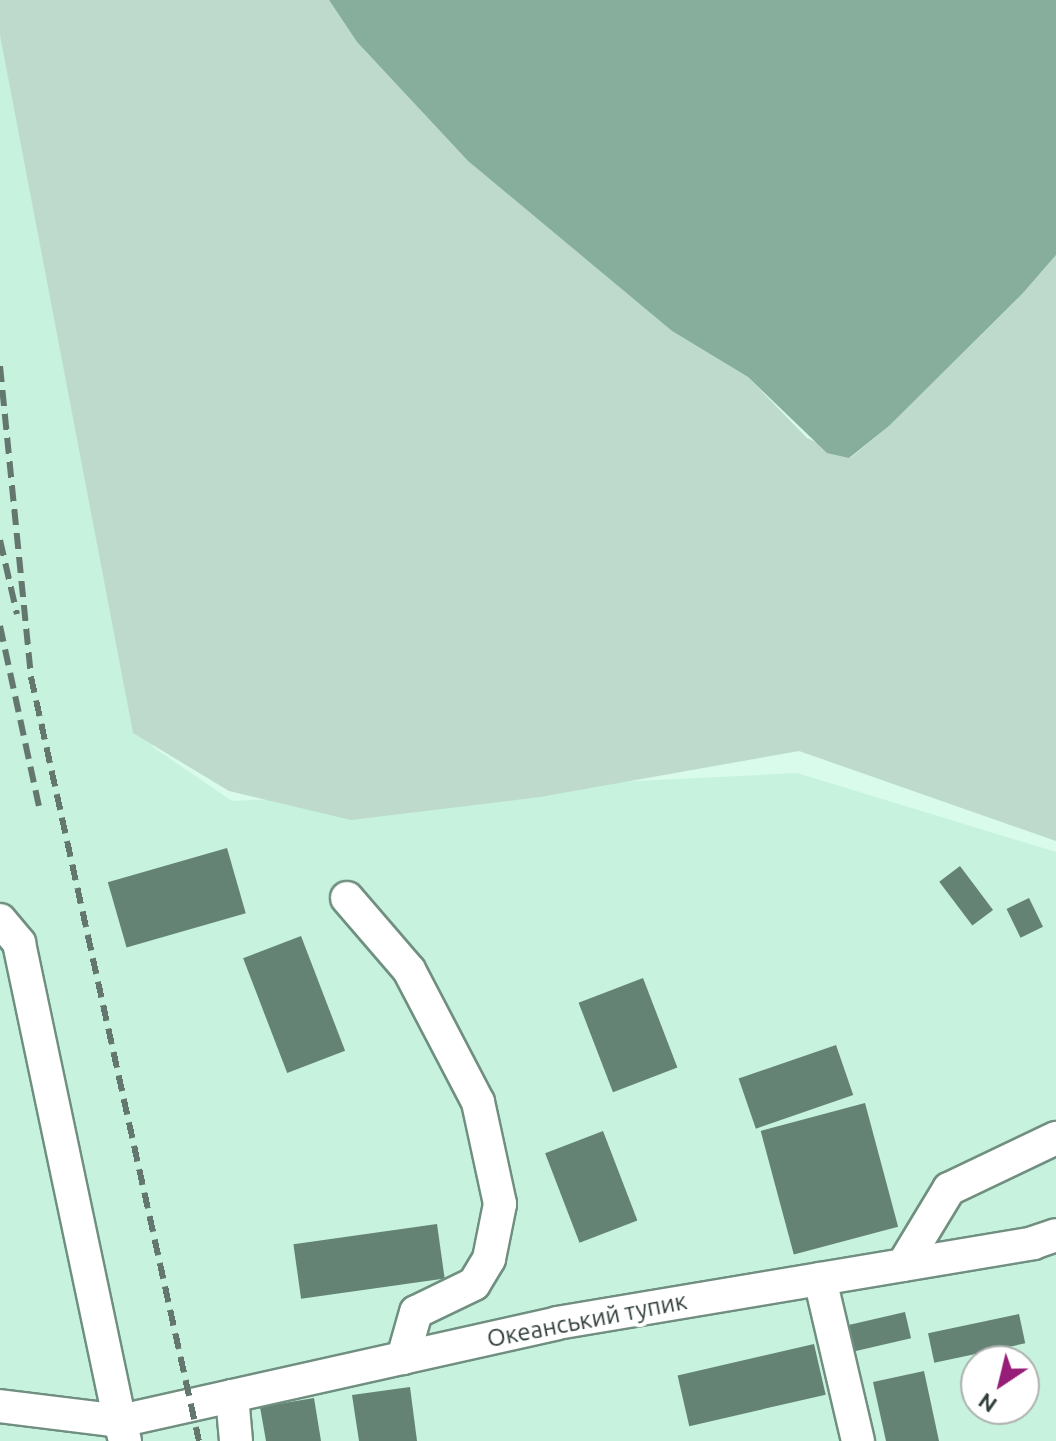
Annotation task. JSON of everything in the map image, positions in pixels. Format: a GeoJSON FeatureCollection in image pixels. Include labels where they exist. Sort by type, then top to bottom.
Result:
{"type":"FeatureCollection","features":[{"type":"Feature","properties":{"kind":"street"},"geometry":{"type":"LineString","coordinates":[[347,898],[409,970],[478,1102],[500,1204],[489,1259],[474,1284],[416,1312],[403,1358]]}},
{"type":"Feature","properties":{"kind":"street"},"geometry":{"type":"LineString","coordinates":[[0,920],[19,943],[122,1431]]}},
{"type":"Feature","properties":{"kind":"street"},"geometry":{"type":"LineString","coordinates":[[903,1265],[949,1189],[1056,1138]]}},
{"type":"Feature","properties":{"kind":"street","name":"Океанський тупик"},"geometry":{"type":"LineString","coordinates":[[0,1406],[122,1431],[232,1396],[557,1323],[1033,1243],[1056,1235]]}},
{"type":"Feature","properties":{"kind":"street"},"geometry":{"type":"LineString","coordinates":[[820,1279],[858,1441]]}},
{"type":"Feature","properties":{"kind":"street"},"geometry":{"type":"LineString","coordinates":[[232,1396],[236,1441]]}},
{"type":"Feature","properties":{"kind":"shaded area"},"geometry":{"type":"Polygon","coordinates":[[[0,0],[329,0],[357,42],[468,161],[672,331],[748,377],[807,438],[850,458],[889,426],[1023,293],[1056,255],[1056,841],[799,751],[540,797],[351,820],[229,791],[133,733],[0,35],[0,0]]]}},
{"type":"Feature","properties":{"kind":"shaded area"},"geometry":{"type":"Polygon","coordinates":[[[329,0],[1056,0],[1056,255],[1023,293],[889,426],[849,458],[827,453],[748,377],[672,331],[468,161],[357,42],[329,0]]]}},
{"type":"Feature","properties":{"kind":"shaded area"},"geometry":{"type":"Polygon","coordinates":[[[0,17],[153,747],[232,801],[797,773],[1056,852],[1056,1441],[0,1441],[0,17]]]}},
{"type":"Feature","properties":{"kind":"building"},"geometry":{"type":"Polygon","coordinates":[[[227,848],[246,913],[127,948],[108,882],[227,848]]]}},
{"type":"Feature","properties":{"kind":"building"},"geometry":{"type":"Polygon","coordinates":[[[960,866],[993,910],[972,926],[939,882],[960,866]]]}},
{"type":"Feature","properties":{"kind":"building"},"geometry":{"type":"Polygon","coordinates":[[[1029,898],[1043,927],[1021,938],[1007,909],[1029,898]]]}},
{"type":"Feature","properties":{"kind":"building"},"geometry":{"type":"Polygon","coordinates":[[[301,936],[345,1051],[287,1073],[243,958],[301,936]]]}},
{"type":"Feature","properties":{"kind":"building"},"geometry":{"type":"Polygon","coordinates":[[[643,978],[677,1068],[613,1092],[579,1003],[643,978]]]}},
{"type":"Feature","properties":{"kind":"building"},"geometry":{"type":"Polygon","coordinates":[[[836,1045],[853,1095],[756,1129],[739,1079],[836,1045]]]}},
{"type":"Feature","properties":{"kind":"building"},"geometry":{"type":"Polygon","coordinates":[[[865,1103],[898,1227],[794,1255],[761,1131],[865,1103]]]}},
{"type":"Feature","properties":{"kind":"building"},"geometry":{"type":"Polygon","coordinates":[[[603,1131],[637,1221],[580,1243],[545,1153],[603,1131]]]}},
{"type":"Feature","properties":{"kind":"building"},"geometry":{"type":"Polygon","coordinates":[[[437,1224],[445,1278],[301,1299],[293,1244],[437,1224]]]}},
{"type":"Feature","properties":{"kind":"building"},"geometry":{"type":"Polygon","coordinates":[[[905,1312],[911,1338],[843,1354],[837,1328],[905,1312]]]}},
{"type":"Feature","properties":{"kind":"building"},"geometry":{"type":"Polygon","coordinates":[[[1019,1314],[1025,1343],[960,1345],[960,1357],[934,1363],[928,1333],[1019,1314]]]}},
{"type":"Feature","properties":{"kind":"building"},"geometry":{"type":"Polygon","coordinates":[[[814,1344],[826,1395],[689,1426],[678,1375],[814,1344]]]}},
{"type":"Feature","properties":{"kind":"building"},"geometry":{"type":"Polygon","coordinates":[[[924,1371],[939,1441],[886,1441],[873,1382],[924,1371]]]}},
{"type":"Feature","properties":{"kind":"building"},"geometry":{"type":"Polygon","coordinates":[[[410,1387],[417,1441],[359,1441],[352,1395],[410,1387]]]}},
{"type":"Feature","properties":{"kind":"building"},"geometry":{"type":"Polygon","coordinates":[[[314,1398],[321,1441],[266,1441],[260,1407],[314,1398]]]}},
{"type":"Feature","properties":{"kind":"railway"},"geometry":{"type":"LineString","coordinates":[[0,366],[31,677],[199,1441]]}},
{"type":"Feature","properties":{"kind":"railway"},"geometry":{"type":"LineString","coordinates":[[0,540],[17,614]]}},
{"type":"Feature","properties":{"kind":"railway"},"geometry":{"type":"LineString","coordinates":[[0,626],[39,806]]}}]}
